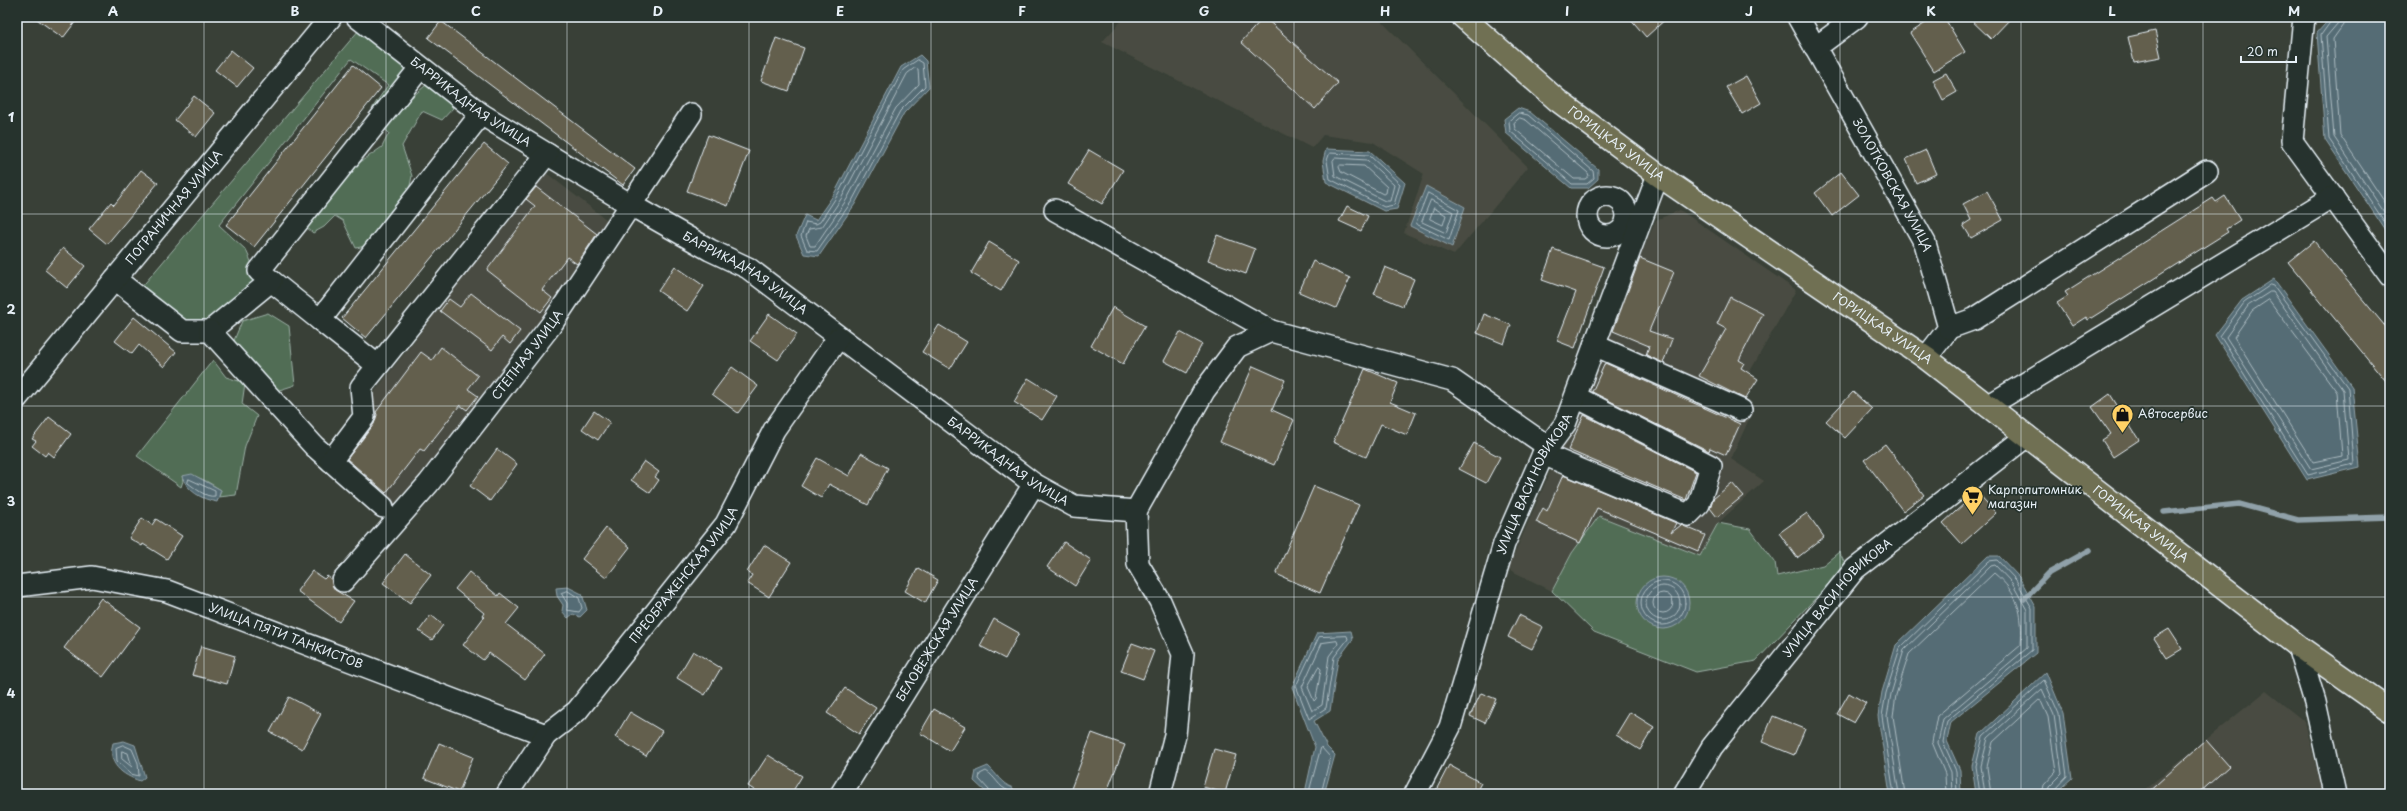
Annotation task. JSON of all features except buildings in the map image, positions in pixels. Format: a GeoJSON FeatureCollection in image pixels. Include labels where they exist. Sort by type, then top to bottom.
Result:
{"type":"FeatureCollection","features":[{"type":"Feature","properties":{"kind":"main road","name":"ГОРИЦКАЯ УЛИЦА"},"geometry":{"type":"LineString","coordinates":[[1463,17],[1557,100],[1658,175],[1926,358],[2298,646],[2390,711]]}},
{"type":"Feature","properties":{"kind":"street","name":"ПОГРАНИЧНАЯ УЛИЦА"},"geometry":{"type":"LineString","coordinates":[[17,398],[331,17]]}},
{"type":"Feature","properties":{"kind":"street","name":"БАРРИКАДНАЯ УЛИЦА"},"geometry":{"type":"LineString","coordinates":[[357,17],[420,68],[481,114],[631,205],[710,250],[748,268],[838,338],[1034,484],[1074,506],[1136,511]]}},
{"type":"Feature","properties":{"kind":"street","name":"ЗОЛОТКОВСКАЯ УЛИЦА"},"geometry":{"type":"LineString","coordinates":[[1798,17],[1925,243],[1949,328]]}},
{"type":"Feature","properties":{"kind":"street"},"geometry":{"type":"LineString","coordinates":[[1815,48],[1858,17]]}},
{"type":"Feature","properties":{"kind":"street"},"geometry":{"type":"LineString","coordinates":[[2304,17],[2292,141],[2390,276]]}},
{"type":"Feature","properties":{"kind":"street"},"geometry":{"type":"LineString","coordinates":[[377,365],[259,271],[420,68]]}},
{"type":"Feature","properties":{"kind":"street"},"geometry":{"type":"LineString","coordinates":[[320,320],[481,114]]}},
{"type":"Feature","properties":{"kind":"street","name":"СТЕПНАЯ УЛИЦА"},"geometry":{"type":"LineString","coordinates":[[343,581],[429,483],[551,324],[692,114]]}},
{"type":"Feature","properties":{"kind":"street"},"geometry":{"type":"LineString","coordinates":[[331,461],[364,417],[361,387],[377,365],[547,154]]}},
{"type":"Feature","properties":{"kind":"street"},"geometry":{"type":"LineString","coordinates":[[1926,358],[1949,328],[1974,319],[2207,171]]}},
{"type":"Feature","properties":{"kind":"street","name":"УЛИЦА ВАСИ НОВИКОВА"},"geometry":{"type":"LineString","coordinates":[[1415,794],[1450,727],[1504,544],[1545,450],[1565,424],[1594,345],[1632,226],[1658,175]]}},
{"type":"Feature","properties":{"kind":"street"},"geometry":{"type":"LineString","coordinates":[[1988,406],[2333,197]]}},
{"type":"Feature","properties":{"kind":"street"},"geometry":{"type":"LineString","coordinates":[[1055,210],[1271,331],[1452,380],[1545,450],[1688,515],[1699,504],[1711,466],[1576,397]]}},
{"type":"Feature","properties":{"kind":"street"},"geometry":{"type":"LineString","coordinates":[[115,279],[182,331],[210,331],[271,281]]}},
{"type":"Feature","properties":{"kind":"street"},"geometry":{"type":"LineString","coordinates":[[210,331],[314,446],[382,507]]}},
{"type":"Feature","properties":{"kind":"street"},"geometry":{"type":"LineString","coordinates":[[1160,794],[1175,735],[1183,654],[1160,601],[1138,564],[1136,511],[1204,391],[1237,347],[1271,331]]}},
{"type":"Feature","properties":{"kind":"street","name":"ПРЕОБРАЖЕНСКАЯ УЛИЦА"},"geometry":{"type":"LineString","coordinates":[[507,794],[546,735],[577,711],[726,524],[774,430],[838,338]]}},
{"type":"Feature","properties":{"kind":"street"},"geometry":{"type":"LineString","coordinates":[[1594,345],[1741,410]]}},
{"type":"Feature","properties":{"kind":"street","name":"УЛИЦА ВАСИ НОВИКОВА"},"geometry":{"type":"LineString","coordinates":[[1684,794],[1712,747],[1855,569],[2027,436]]}},
{"type":"Feature","properties":{"kind":"street","name":"БЕЛОВЕЖСКАЯ УЛИЦА"},"geometry":{"type":"LineString","coordinates":[[841,794],[1034,484]]}},
{"type":"Feature","properties":{"kind":"street","name":"УЛИЦА ПЯТИ ТАНКИСТОВ"},"geometry":{"type":"LineString","coordinates":[[17,586],[92,577],[167,591],[546,735]]}},
{"type":"Feature","properties":{"kind":"street"},"geometry":{"type":"LineString","coordinates":[[2298,646],[2315,702],[2335,794]]}},
{"type":"Feature","properties":{"kind":"shaded area"},"geometry":{"type":"Polygon","coordinates":[[[1125,17],[1377,17],[1528,167],[1454,255],[1404,233],[1424,174],[1373,142],[1323,135],[1312,148],[1102,42],[1125,17]]]}},
{"type":"Feature","properties":{"kind":"shaded area"},"geometry":{"type":"Polygon","coordinates":[[[545,172],[616,227],[388,520],[317,466],[545,172]]]}},
{"type":"Feature","properties":{"kind":"shaded area"},"geometry":{"type":"Polygon","coordinates":[[[1680,210],[1796,290],[1749,373],[1758,379],[1744,402],[1754,408],[1731,459],[1764,481],[1718,523],[1700,556],[1599,516],[1572,553],[1552,591],[1508,569],[1608,338],[1609,330],[1656,220],[1680,210]]]}},
{"type":"Feature","properties":{"kind":"shaded area"},"geometry":{"type":"Polygon","coordinates":[[[2266,691],[2305,722],[2323,794],[2139,794],[2266,691]]]}},
{"type":"Feature","properties":{"kind":"green space"},"geometry":{"type":"Polygon","coordinates":[[[359,30],[410,71],[400,84],[412,97],[426,85],[435,89],[453,108],[442,120],[422,111],[402,146],[412,176],[407,200],[370,245],[356,248],[343,221],[335,216],[324,227],[313,233],[305,226],[349,170],[382,147],[389,133],[372,117],[373,107],[388,85],[351,59],[219,225],[246,250],[260,282],[210,323],[182,322],[140,289],[359,30]]]}},
{"type":"Feature","properties":{"kind":"green space"},"geometry":{"type":"Polygon","coordinates":[[[268,313],[289,326],[295,385],[270,393],[230,350],[242,321],[268,313]]]}},
{"type":"Feature","properties":{"kind":"green space"},"geometry":{"type":"Polygon","coordinates":[[[213,360],[226,377],[245,383],[242,404],[257,416],[245,446],[236,495],[219,497],[221,490],[198,477],[182,476],[183,481],[181,487],[137,456],[213,360]]]}},
{"type":"Feature","properties":{"kind":"green space"},"geometry":{"type":"Polygon","coordinates":[[[1599,516],[1700,556],[1718,523],[1750,529],[1775,562],[1777,576],[1823,565],[1839,552],[1846,566],[1756,661],[1696,672],[1594,632],[1552,591],[1572,553],[1599,516]]]}},
{"type":"Feature","properties":{"kind":"water"},"geometry":{"type":"Polygon","coordinates":[[[2331,17],[2390,17],[2390,237],[2325,140],[2317,33],[2331,17]]]}},
{"type":"Feature","properties":{"kind":"water"},"geometry":{"type":"Polygon","coordinates":[[[920,55],[926,61],[929,87],[904,113],[855,204],[819,256],[804,254],[796,236],[805,215],[816,220],[834,194],[901,67],[920,55]]]}},
{"type":"Feature","properties":{"kind":"water"},"geometry":{"type":"Polygon","coordinates":[[[1518,108],[1530,112],[1598,169],[1598,179],[1588,188],[1571,188],[1506,133],[1504,119],[1518,108]]]}},
{"type":"Feature","properties":{"kind":"water"},"geometry":{"type":"Polygon","coordinates":[[[1326,149],[1370,151],[1405,183],[1397,209],[1384,211],[1326,182],[1323,161],[1326,149]]]}},
{"type":"Feature","properties":{"kind":"water"},"geometry":{"type":"Polygon","coordinates":[[[1426,186],[1465,207],[1452,247],[1410,226],[1426,186]]]}},
{"type":"Feature","properties":{"kind":"water"},"geometry":{"type":"Polygon","coordinates":[[[2274,279],[2352,387],[2360,467],[2307,480],[2215,335],[2242,300],[2274,279]]]}},
{"type":"Feature","properties":{"kind":"water"},"geometry":{"type":"Polygon","coordinates":[[[192,474],[221,490],[217,502],[205,499],[195,494],[187,486],[182,476],[192,474]]]}},
{"type":"Feature","properties":{"kind":"water"},"geometry":{"type":"Polygon","coordinates":[[[1988,556],[1999,556],[2019,577],[2036,607],[2036,653],[1951,722],[1947,741],[1960,770],[1961,794],[1890,794],[1878,716],[1882,692],[1896,645],[1988,556]]]}},
{"type":"Feature","properties":{"kind":"water"},"geometry":{"type":"Polygon","coordinates":[[[1663,577],[1673,579],[1681,585],[1687,593],[1689,603],[1687,613],[1681,621],[1673,627],[1663,629],[1653,627],[1645,621],[1639,613],[1637,603],[1639,593],[1645,585],[1653,579],[1663,577]]]}},
{"type":"Feature","properties":{"kind":"water"},"geometry":{"type":"Polygon","coordinates":[[[568,587],[582,594],[587,610],[580,617],[573,614],[568,618],[562,611],[563,605],[557,596],[556,588],[568,587]]]}},
{"type":"Feature","properties":{"kind":"water"},"geometry":{"type":"Polygon","coordinates":[[[1351,631],[1353,639],[1338,659],[1330,711],[1314,721],[1327,747],[1335,755],[1324,794],[1307,794],[1306,788],[1315,747],[1292,687],[1317,633],[1351,631]]]}},
{"type":"Feature","properties":{"kind":"water"},"geometry":{"type":"Polygon","coordinates":[[[2046,672],[2063,713],[2072,778],[2054,794],[1976,794],[1972,766],[1980,734],[2046,672]]]}},
{"type":"Feature","properties":{"kind":"water"},"geometry":{"type":"Polygon","coordinates":[[[124,741],[135,745],[145,777],[140,781],[133,779],[122,772],[114,763],[112,757],[113,743],[124,741]]]}},
{"type":"Feature","properties":{"kind":"water"},"geometry":{"type":"Polygon","coordinates":[[[988,766],[1002,781],[1013,788],[1014,794],[988,794],[974,781],[976,771],[988,766]]]}},
{"type":"Feature","properties":{"kind":"waterway"},"geometry":{"type":"LineString","coordinates":[[2164,512],[2239,504],[2298,520],[2390,517]]}},
{"type":"Feature","properties":{"kind":"waterway"},"geometry":{"type":"LineString","coordinates":[[2024,599],[2049,573],[2090,550]]}},
{"type":"Feature","properties":{"kind":"place","name":"Автосервис"},"geometry":{"type":"Point","coordinates":[2122,434]}},
{"type":"Feature","properties":{"kind":"place","name":"Карпопитомник магазин"},"geometry":{"type":"Point","coordinates":[1973,516]}}]}
